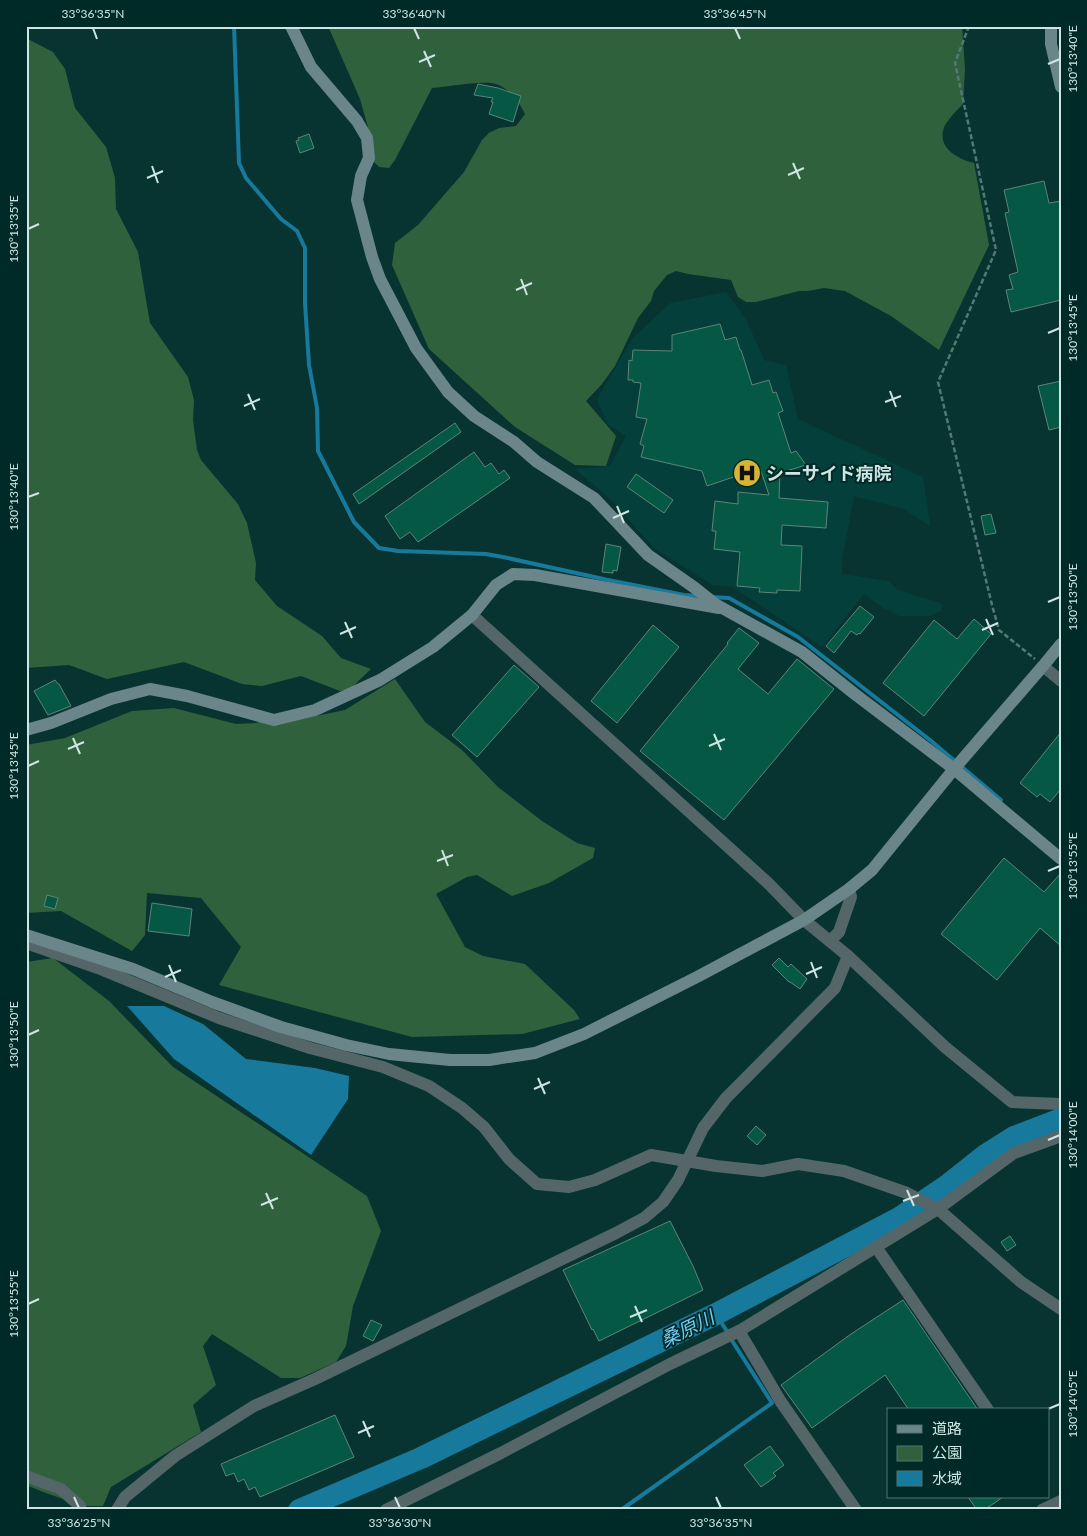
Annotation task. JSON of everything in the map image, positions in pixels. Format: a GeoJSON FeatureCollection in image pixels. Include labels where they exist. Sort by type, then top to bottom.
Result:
{"type":"FeatureCollection","features":[{"type":"Feature","properties":{"kind":"street"},"geometry":{"type":"LineString","coordinates":[[291,26],[311,67],[357,121],[367,138],[369,158],[361,176],[357,200],[372,257],[380,279],[416,348],[448,392],[474,416],[514,442],[537,462],[594,498],[648,555],[720,607],[802,652],[954,769],[1061,859]]}},
{"type":"Feature","properties":{"kind":"street"},"geometry":{"type":"LineString","coordinates":[[1051,26],[1051,44],[1061,87]]}},
{"type":"Feature","properties":{"kind":"street"},"geometry":{"type":"LineString","coordinates":[[26,730],[51,723],[111,699],[150,689],[187,696],[274,720],[315,710],[380,680],[433,647],[472,615],[496,585],[512,574],[535,575],[720,607]]}},
{"type":"Feature","properties":{"kind":"street"},"geometry":{"type":"LineString","coordinates":[[472,615],[768,884],[804,920],[848,956],[945,1047],[1012,1102],[1061,1104]]}},
{"type":"Feature","properties":{"kind":"street"},"geometry":{"type":"LineString","coordinates":[[26,935],[133,969],[212,1002],[281,1027],[328,1040],[389,1054],[450,1060],[489,1060],[535,1053],[584,1034],[697,977],[804,920],[849,889],[872,870],[954,769],[1061,644]]}},
{"type":"Feature","properties":{"kind":"street"},"geometry":{"type":"LineString","coordinates":[[1044,666],[1061,681]]}},
{"type":"Feature","properties":{"kind":"street"},"geometry":{"type":"LineString","coordinates":[[830,941],[839,932],[851,897],[849,889]]}},
{"type":"Feature","properties":{"kind":"street"},"geometry":{"type":"LineString","coordinates":[[26,941],[29,944],[98,968],[218,1018],[310,1048],[383,1067],[429,1086],[462,1108],[484,1127],[509,1159],[537,1184],[569,1187],[595,1180],[651,1155],[716,1166],[762,1171],[798,1164],[826,1168],[844,1171],[907,1192],[938,1209],[1022,1282],[1061,1309]]}},
{"type":"Feature","properties":{"kind":"street"},"geometry":{"type":"LineString","coordinates":[[117,1510],[125,1497],[175,1456],[254,1406],[350,1362],[644,1218],[663,1202],[678,1180],[703,1128],[726,1098],[835,988],[848,956]]}},
{"type":"Feature","properties":{"kind":"street"},"geometry":{"type":"LineString","coordinates":[[386,1510],[739,1331],[938,1209],[1014,1153],[1061,1136]]}},
{"type":"Feature","properties":{"kind":"street"},"geometry":{"type":"LineString","coordinates":[[876,1247],[987,1408]]}},
{"type":"Feature","properties":{"kind":"street"},"geometry":{"type":"LineString","coordinates":[[739,1331],[781,1402],[856,1510]]}},
{"type":"Feature","properties":{"kind":"street"},"geometry":{"type":"LineString","coordinates":[[26,1476],[61,1489],[80,1506],[81,1510]]}},
{"type":"Feature","properties":{"kind":"path"},"geometry":{"type":"LineString","coordinates":[[969,26],[955,63],[996,250],[938,382],[992,605],[1000,630],[1044,666]]}},
{"type":"Feature","properties":{"kind":"shaded area","name":"シーサイド病院"},"geometry":{"type":"Polygon","coordinates":[[[726,292],[747,321],[764,360],[786,365],[798,419],[923,477],[930,526],[904,509],[854,496],[842,561],[842,574],[889,581],[898,590],[943,604],[941,611],[929,616],[899,616],[864,594],[822,647],[733,587],[713,585],[655,549],[610,499],[575,469],[610,466],[626,436],[608,425],[597,399],[633,338],[670,303],[726,292]]]}},
{"type":"Feature","properties":{"kind":"green space"},"geometry":{"type":"Polygon","coordinates":[[[328,26],[962,26],[965,69],[963,104],[945,125],[943,140],[949,151],[974,163],[989,245],[939,350],[891,316],[845,291],[824,288],[799,291],[756,302],[746,302],[738,297],[731,280],[676,271],[667,275],[654,291],[651,301],[638,318],[615,366],[586,401],[616,436],[606,466],[575,465],[515,427],[429,349],[392,265],[395,243],[418,225],[464,172],[482,140],[489,133],[499,128],[516,126],[525,114],[523,110],[515,98],[499,85],[493,83],[432,88],[395,160],[389,168],[379,167],[371,159],[369,131],[360,99],[328,26]]]}},
{"type":"Feature","properties":{"kind":"green space"},"geometry":{"type":"Polygon","coordinates":[[[26,38],[53,52],[65,69],[75,108],[106,147],[115,178],[116,209],[138,252],[150,323],[188,377],[194,400],[193,420],[197,450],[201,460],[238,504],[247,523],[256,563],[255,580],[277,606],[322,636],[341,658],[371,669],[350,689],[340,691],[301,676],[262,686],[242,684],[184,662],[107,679],[69,665],[26,668],[26,38]]]}},
{"type":"Feature","properties":{"kind":"green space"},"geometry":{"type":"Polygon","coordinates":[[[395,679],[425,722],[462,750],[498,787],[542,821],[577,843],[595,848],[593,858],[549,883],[512,896],[477,875],[467,877],[436,894],[465,947],[483,956],[525,964],[574,1010],[580,1019],[522,1034],[412,1037],[219,985],[241,947],[201,898],[147,893],[145,935],[132,951],[61,911],[26,913],[26,745],[65,738],[132,711],[174,708],[236,724],[256,723],[287,711],[316,716],[345,710],[395,679]]]}},
{"type":"Feature","properties":{"kind":"green space"},"geometry":{"type":"Polygon","coordinates":[[[53,958],[109,1001],[173,1067],[367,1196],[381,1231],[353,1306],[346,1346],[336,1362],[300,1378],[281,1378],[212,1334],[203,1346],[216,1385],[193,1405],[201,1432],[111,1487],[103,1506],[83,1506],[26,1485],[26,962],[53,958]]]}},
{"type":"Feature","properties":{"kind":"water"},"geometry":{"type":"Polygon","coordinates":[[[127,1006],[164,1006],[203,1024],[246,1059],[315,1068],[349,1076],[348,1099],[311,1155],[174,1059],[127,1006]]]}},
{"type":"Feature","properties":{"kind":"building"},"geometry":{"type":"Polygon","coordinates":[[[478,84],[498,88],[521,96],[513,122],[489,114],[493,98],[474,95],[478,84]]]}},
{"type":"Feature","properties":{"kind":"building"},"geometry":{"type":"Polygon","coordinates":[[[309,134],[314,148],[300,153],[296,141],[299,140],[298,138],[309,134]]]}},
{"type":"Feature","properties":{"kind":"building"},"geometry":{"type":"Polygon","coordinates":[[[1044,181],[1049,203],[1061,201],[1061,300],[1011,312],[1006,290],[1013,289],[1009,275],[1018,272],[1005,213],[1009,212],[1004,190],[1044,181]]]}},
{"type":"Feature","properties":{"kind":"building"},"geometry":{"type":"Polygon","coordinates":[[[720,324],[725,340],[736,337],[752,385],[769,380],[773,393],[776,392],[783,411],[778,413],[791,453],[796,451],[806,465],[780,473],[779,498],[828,502],[826,528],[782,525],[781,545],[802,546],[800,591],[777,590],[777,593],[759,592],[760,588],[737,586],[740,552],[714,549],[716,531],[712,531],[715,501],[738,504],[738,492],[769,495],[760,468],[707,486],[702,471],[641,457],[644,446],[640,444],[647,419],[636,417],[641,383],[628,380],[629,360],[632,361],[633,350],[672,351],[672,335],[720,324]]]}},
{"type":"Feature","properties":{"kind":"building"},"geometry":{"type":"Polygon","coordinates":[[[1061,381],[1061,427],[1049,430],[1038,386],[1061,381]]]}},
{"type":"Feature","properties":{"kind":"building"},"geometry":{"type":"Polygon","coordinates":[[[455,423],[461,432],[359,504],[353,494],[455,423]]]}},
{"type":"Feature","properties":{"kind":"building"},"geometry":{"type":"Polygon","coordinates":[[[474,452],[485,467],[491,463],[499,474],[504,470],[510,478],[418,542],[410,532],[400,539],[385,516],[474,452]]]}},
{"type":"Feature","properties":{"kind":"building"},"geometry":{"type":"Polygon","coordinates":[[[636,474],[673,500],[664,513],[627,487],[636,474]]]}},
{"type":"Feature","properties":{"kind":"building"},"geometry":{"type":"Polygon","coordinates":[[[991,514],[996,533],[985,535],[981,516],[991,514]]]}},
{"type":"Feature","properties":{"kind":"building"},"geometry":{"type":"Polygon","coordinates":[[[606,544],[621,547],[617,571],[613,570],[613,573],[602,572],[606,544]]]}},
{"type":"Feature","properties":{"kind":"building"},"geometry":{"type":"Polygon","coordinates":[[[860,606],[874,617],[860,634],[857,635],[851,631],[834,653],[826,646],[860,606]]]}},
{"type":"Feature","properties":{"kind":"building"},"geometry":{"type":"Polygon","coordinates":[[[974,619],[991,634],[924,716],[883,683],[934,620],[957,639],[974,619]]]}},
{"type":"Feature","properties":{"kind":"building"},"geometry":{"type":"Polygon","coordinates":[[[653,625],[679,647],[617,723],[591,701],[653,625]]]}},
{"type":"Feature","properties":{"kind":"building"},"geometry":{"type":"Polygon","coordinates":[[[739,628],[759,643],[738,669],[768,694],[797,659],[834,689],[724,820],[640,751],[739,628]]]}},
{"type":"Feature","properties":{"kind":"building"},"geometry":{"type":"Polygon","coordinates":[[[514,665],[539,687],[477,757],[452,735],[514,665]]]}},
{"type":"Feature","properties":{"kind":"building"},"geometry":{"type":"Polygon","coordinates":[[[55,680],[71,706],[48,715],[34,691],[55,680]]]}},
{"type":"Feature","properties":{"kind":"building"},"geometry":{"type":"Polygon","coordinates":[[[1061,732],[1061,789],[1050,802],[1040,794],[1037,797],[1020,783],[1061,732]]]}},
{"type":"Feature","properties":{"kind":"building"},"geometry":{"type":"Polygon","coordinates":[[[1004,858],[1044,892],[1061,873],[1061,946],[1040,928],[997,980],[941,934],[1004,858]]]}},
{"type":"Feature","properties":{"kind":"building"},"geometry":{"type":"Polygon","coordinates":[[[47,895],[58,898],[55,909],[44,906],[47,895]]]}},
{"type":"Feature","properties":{"kind":"building"},"geometry":{"type":"Polygon","coordinates":[[[152,903],[192,909],[189,936],[148,931],[152,903]]]}},
{"type":"Feature","properties":{"kind":"building"},"geometry":{"type":"Polygon","coordinates":[[[779,958],[788,967],[791,964],[807,979],[800,989],[789,982],[772,965],[779,958]]]}},
{"type":"Feature","properties":{"kind":"building"},"geometry":{"type":"Polygon","coordinates":[[[756,1126],[766,1135],[757,1145],[747,1136],[756,1126]]]}},
{"type":"Feature","properties":{"kind":"building"},"geometry":{"type":"Polygon","coordinates":[[[670,1221],[703,1290],[599,1341],[563,1270],[670,1221]]]}},
{"type":"Feature","properties":{"kind":"building"},"geometry":{"type":"Polygon","coordinates":[[[1010,1236],[1016,1245],[1007,1251],[1001,1242],[1010,1236]]]}},
{"type":"Feature","properties":{"kind":"building"},"geometry":{"type":"Polygon","coordinates":[[[903,1300],[977,1408],[908,1408],[885,1375],[812,1428],[781,1385],[851,1334],[903,1300]]]}},
{"type":"Feature","properties":{"kind":"building"},"geometry":{"type":"Polygon","coordinates":[[[371,1320],[382,1325],[373,1341],[363,1336],[371,1320]]]}},
{"type":"Feature","properties":{"kind":"building"},"geometry":{"type":"Polygon","coordinates":[[[335,1415],[354,1457],[260,1497],[255,1487],[249,1490],[244,1479],[238,1482],[234,1473],[226,1476],[221,1464],[335,1415]]]}},
{"type":"Feature","properties":{"kind":"building"},"geometry":{"type":"Polygon","coordinates":[[[770,1446],[784,1465],[773,1473],[776,1476],[761,1487],[744,1465],[770,1446]]]}},
{"type":"Feature","properties":{"kind":"building"},"geometry":{"type":"Polygon","coordinates":[[[969,1498],[1002,1498],[984,1510],[977,1510],[969,1498]]]}},
{"type":"Feature","properties":{"kind":"waterway"},"geometry":{"type":"LineString","coordinates":[[234,26],[239,163],[246,178],[281,219],[297,231],[305,248],[305,303],[309,365],[317,408],[318,451],[354,522],[379,548],[398,551],[486,554],[684,595],[699,596]]}},
{"type":"Feature","properties":{"kind":"waterway"},"geometry":{"type":"LineString","coordinates":[[711,597],[729,598],[798,637],[930,740],[1001,800]]}},
{"type":"Feature","properties":{"kind":"waterway","name":"桑原川"},"geometry":{"type":"LineString","coordinates":[[299,1510],[421,1458],[716,1314],[899,1218],[949,1184],[987,1154],[1014,1137],[1061,1119]]}},
{"type":"Feature","properties":{"kind":"waterway"},"geometry":{"type":"LineString","coordinates":[[716,1314],[728,1333]]}},
{"type":"Feature","properties":{"kind":"waterway"},"geometry":{"type":"LineString","coordinates":[[621,1510],[772,1403],[731,1339]]}},
{"type":"Feature","properties":{"kind":"place","name":"シーサイド病院"},"geometry":{"type":"Point","coordinates":[747,473]}}]}
